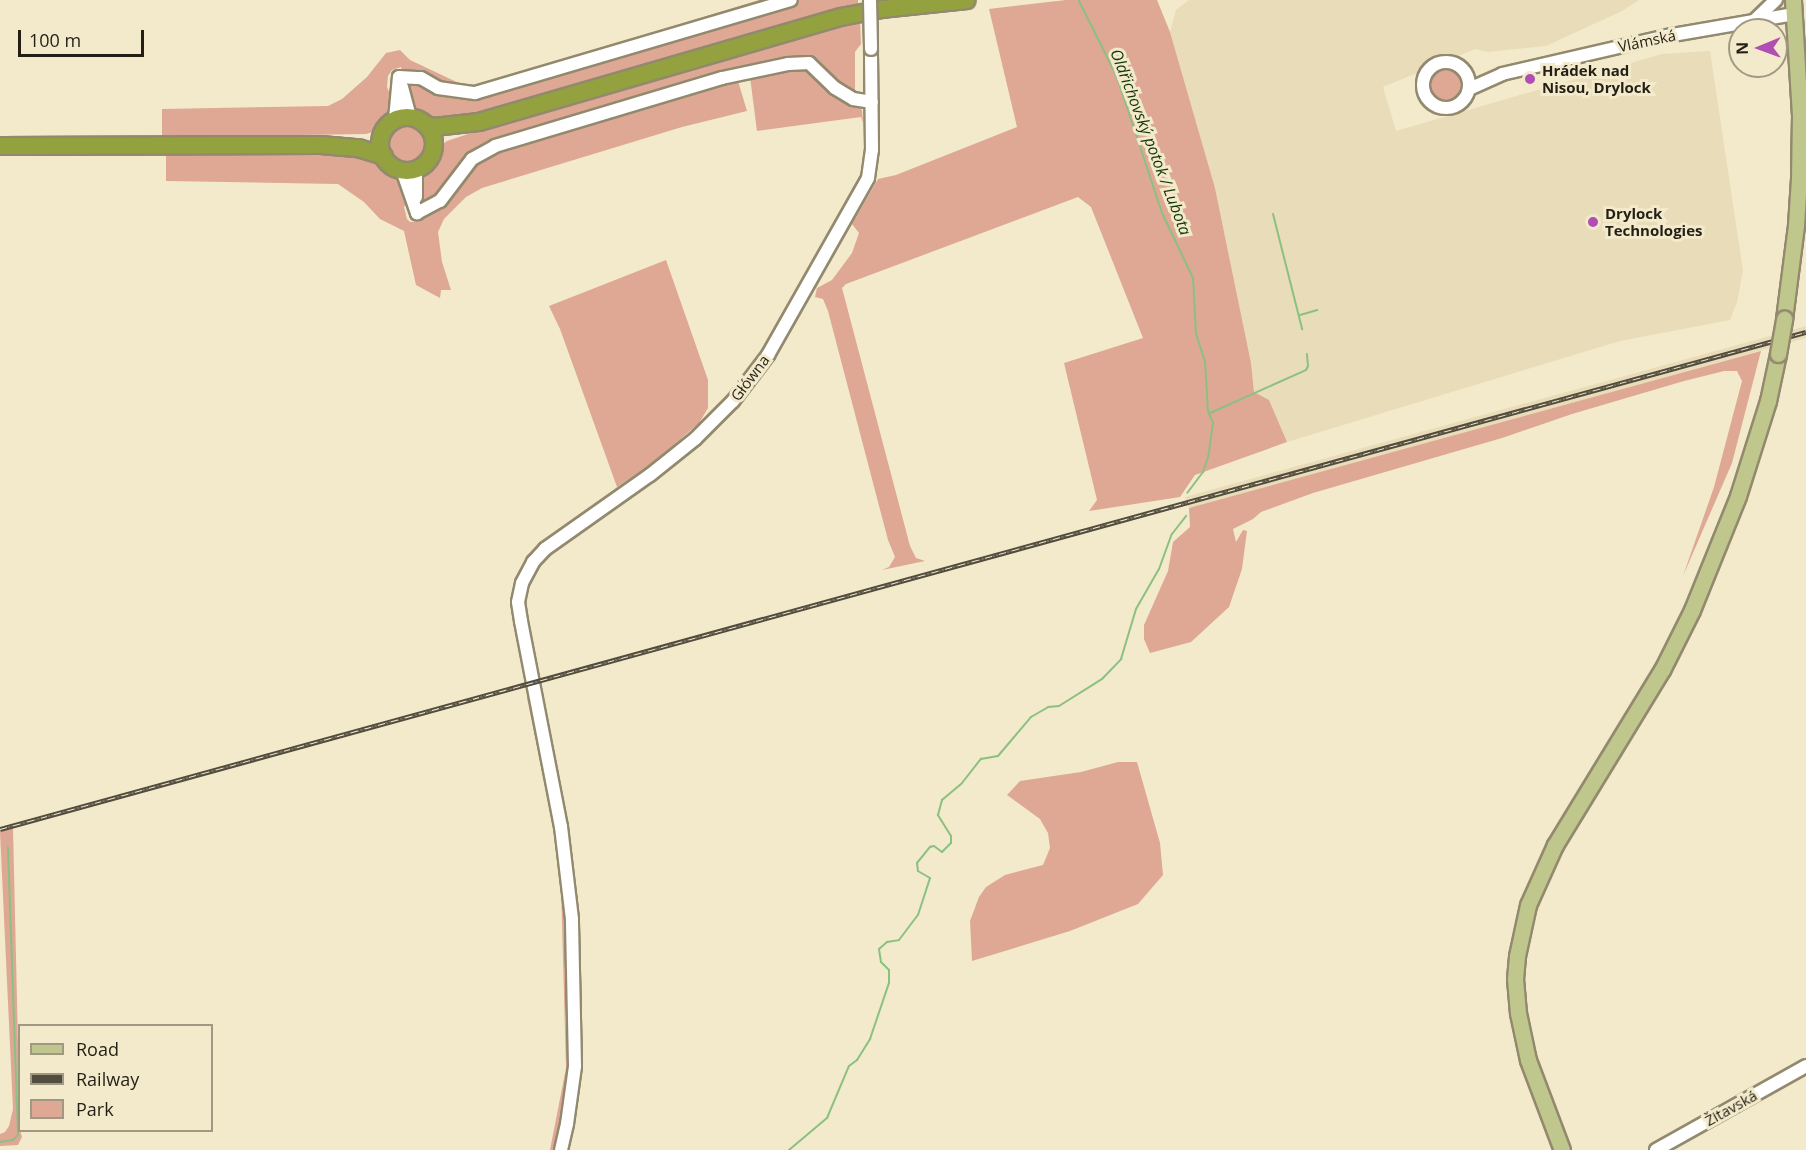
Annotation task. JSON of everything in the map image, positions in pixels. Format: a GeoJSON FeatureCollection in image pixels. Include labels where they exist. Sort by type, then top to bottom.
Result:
{"type":"FeatureCollection","features":[{"type":"Feature","properties":{"kind":"highway"},"geometry":{"type":"LineString","coordinates":[[321,145],[357,140],[383,132],[402,118],[426,125],[445,127],[479,122],[805,26],[882,9],[967,0]]}},
{"type":"Feature","properties":{"kind":"highway"},"geometry":{"type":"LineString","coordinates":[[383,132],[380,144],[384,156],[393,167],[409,169],[423,165],[439,143],[479,122]]}},
{"type":"Feature","properties":{"kind":"highway"},"geometry":{"type":"LineString","coordinates":[[426,125],[433,136],[432,152]]}},
{"type":"Feature","properties":{"kind":"highway"},"geometry":{"type":"LineString","coordinates":[[0,146],[321,145],[373,151],[384,156]]}},
{"type":"Feature","properties":{"kind":"main road"},"geometry":{"type":"LineString","coordinates":[[1562,1150],[1528,1060],[1518,1013],[1515,979],[1517,956],[1528,905],[1555,845],[1657,679],[1692,610],[1738,496],[1768,400],[1784,319],[1796,225],[1800,115],[1794,7]]}},
{"type":"Feature","properties":{"kind":"street"},"geometry":{"type":"LineString","coordinates":[[402,118],[399,77],[421,78],[438,88],[475,93],[791,0]]}},
{"type":"Feature","properties":{"kind":"street","name":"Główna"},"geometry":{"type":"LineString","coordinates":[[561,1150],[575,1066],[572,919],[561,827],[518,602],[527,571],[545,549],[695,439],[733,401],[768,355],[864,189],[871,163],[870,0]]}},
{"type":"Feature","properties":{"kind":"street"},"geometry":{"type":"LineString","coordinates":[[1757,18],[1776,0]]}},
{"type":"Feature","properties":{"kind":"street","name":"Vlámská"},"geometry":{"type":"LineString","coordinates":[[1763,18],[1794,7]]}},
{"type":"Feature","properties":{"kind":"street","name":"Vlámská"},"geometry":{"type":"LineString","coordinates":[[1502,74],[1667,36],[1728,25]]}},
{"type":"Feature","properties":{"kind":"street"},"geometry":{"type":"LineString","coordinates":[[409,169],[417,213],[440,201],[471,159],[495,146],[722,78],[788,64],[809,63],[835,88],[853,99],[872,102]]}},
{"type":"Feature","properties":{"kind":"street"},"geometry":{"type":"LineString","coordinates":[[1469,89],[1466,74],[1456,64],[1435,66],[1425,77],[1424,91],[1432,103],[1446,108],[1459,104],[1469,89],[1502,74]]}},
{"type":"Feature","properties":{"kind":"street"},"geometry":{"type":"LineString","coordinates":[[1466,74],[1502,74]]}},
{"type":"Feature","properties":{"kind":"street","name":"Žitavská"},"geometry":{"type":"LineString","coordinates":[[1656,1150],[1806,1066]]}},
{"type":"Feature","properties":{"kind":"shaded area"},"geometry":{"type":"Polygon","coordinates":[[[1189,0],[1639,0],[1622,11],[1546,46],[1487,52],[1475,49],[1383,87],[1396,131],[1662,54],[1710,51],[1743,271],[1737,302],[1730,320],[1620,341],[1287,442],[1269,400],[1254,392],[1251,363],[1215,188],[1170,32],[1176,10],[1189,0]]]}},
{"type":"Feature","properties":{"kind":"shaded area"},"geometry":{"type":"Polygon","coordinates":[[[1806,326],[1806,338],[1200,506],[1189,508],[1185,497],[1806,326]]]}},
{"type":"Feature","properties":{"kind":"green space"},"geometry":{"type":"Polygon","coordinates":[[[759,0],[858,0],[858,6],[717,43],[458,121],[435,122],[416,111],[401,67],[392,70],[388,76],[387,87],[393,102],[391,113],[373,132],[366,134],[162,137],[162,109],[328,106],[342,99],[367,77],[386,53],[400,50],[410,60],[463,85],[481,85],[759,0]]]}},
{"type":"Feature","properties":{"kind":"green space"},"geometry":{"type":"Polygon","coordinates":[[[1066,0],[1157,0],[1170,32],[1215,188],[1251,363],[1254,392],[1269,400],[1287,442],[1195,475],[1180,497],[1089,511],[1097,500],[1064,363],[1143,338],[1091,207],[1078,197],[846,284],[842,288],[910,546],[916,558],[925,561],[882,570],[889,567],[895,557],[888,540],[828,311],[823,299],[815,297],[817,288],[832,280],[852,253],[859,233],[852,224],[878,179],[896,175],[1017,127],[989,9],[1066,0]]]}},
{"type":"Feature","properties":{"kind":"green space"},"geometry":{"type":"Polygon","coordinates":[[[860,20],[861,44],[855,52],[855,93],[850,102],[862,110],[863,123],[861,117],[757,131],[750,77],[738,81],[747,111],[682,127],[482,188],[466,197],[444,219],[438,232],[442,262],[451,290],[441,290],[440,298],[416,285],[404,231],[380,219],[364,202],[338,184],[166,181],[166,153],[352,151],[377,158],[386,171],[398,179],[407,202],[404,207],[407,219],[410,222],[421,221],[427,215],[426,204],[421,193],[421,178],[439,147],[447,141],[513,119],[860,20]]]}},
{"type":"Feature","properties":{"kind":"green space"},"geometry":{"type":"Polygon","coordinates":[[[1445,69],[1456,74],[1461,85],[1456,96],[1445,101],[1434,96],[1429,85],[1434,74],[1445,69]]]}},
{"type":"Feature","properties":{"kind":"green space"},"geometry":{"type":"Polygon","coordinates":[[[406,125],[420,130],[425,144],[420,158],[406,163],[392,158],[387,144],[392,130],[406,125]]]}},
{"type":"Feature","properties":{"kind":"green space"},"geometry":{"type":"Polygon","coordinates":[[[666,260],[708,380],[708,408],[699,423],[650,465],[617,487],[560,329],[549,306],[666,260]]]}},
{"type":"Feature","properties":{"kind":"green space"},"geometry":{"type":"Polygon","coordinates":[[[1761,351],[1732,463],[1683,576],[1714,487],[1737,400],[1742,381],[1737,371],[1724,371],[1684,381],[1572,414],[1502,438],[1313,493],[1261,512],[1253,519],[1233,529],[1236,542],[1243,530],[1247,531],[1242,569],[1229,607],[1191,642],[1150,653],[1144,639],[1144,625],[1168,571],[1173,542],[1190,527],[1189,508],[1761,351]]]}},
{"type":"Feature","properties":{"kind":"green space"},"geometry":{"type":"Polygon","coordinates":[[[532,697],[565,886],[571,1068],[556,1150],[550,1150],[566,1068],[561,886],[552,819],[527,698],[532,697]]]}},
{"type":"Feature","properties":{"kind":"green space"},"geometry":{"type":"Polygon","coordinates":[[[1118,762],[1137,762],[1160,843],[1163,875],[1138,904],[1070,931],[972,961],[970,921],[979,897],[986,887],[1005,875],[1043,865],[1050,848],[1048,833],[1040,819],[1007,795],[1020,781],[1081,772],[1118,762]]]}},
{"type":"Feature","properties":{"kind":"green space"},"geometry":{"type":"Polygon","coordinates":[[[13,828],[18,1132],[21,1132],[22,1137],[18,1145],[0,1146],[0,1134],[5,1132],[9,1126],[13,1109],[0,832],[13,828]]]}},
{"type":"Feature","properties":{"kind":"waterway","name":"Oldřichovský potok / Lubota"},"geometry":{"type":"LineString","coordinates":[[1079,1],[1117,77],[1162,213],[1193,278],[1196,334],[1205,361],[1208,411],[1213,423],[1208,457],[1203,472],[1187,493]]}},
{"type":"Feature","properties":{"kind":"waterway"},"geometry":{"type":"LineString","coordinates":[[1273,214],[1302,329]]}},
{"type":"Feature","properties":{"kind":"waterway"},"geometry":{"type":"LineString","coordinates":[[1300,315],[1317,310]]}},
{"type":"Feature","properties":{"kind":"waterway"},"geometry":{"type":"LineString","coordinates":[[1210,413],[1306,370],[1307,354]]}},
{"type":"Feature","properties":{"kind":"waterway","name":"Oldřichovský potok / Lubota"},"geometry":{"type":"LineString","coordinates":[[789,1150],[827,1118],[849,1066],[857,1060],[870,1039],[889,983],[889,970],[881,962],[879,949],[887,942],[899,940],[918,915],[930,878],[918,871],[917,863],[930,847],[934,846],[942,852],[951,843],[951,836],[938,815],[942,800],[962,783],[981,759],[998,756],[1031,717],[1048,707],[1059,706],[1102,679],[1121,659],[1136,609],[1159,569],[1172,534],[1186,516]]}},
{"type":"Feature","properties":{"kind":"waterway"},"geometry":{"type":"LineString","coordinates":[[0,1142],[13,1140],[18,1135],[8,847]]}},
{"type":"Feature","properties":{"kind":"railway"},"geometry":{"type":"LineString","coordinates":[[0,829],[1806,332]]}},
{"type":"Feature","properties":{"kind":"place","name":"Hrádek nad Nisou, Drylock"},"geometry":{"type":"Point","coordinates":[1530,79]}},
{"type":"Feature","properties":{"kind":"place","name":"Drylock Technologies"},"geometry":{"type":"Point","coordinates":[1593,222]}}]}
